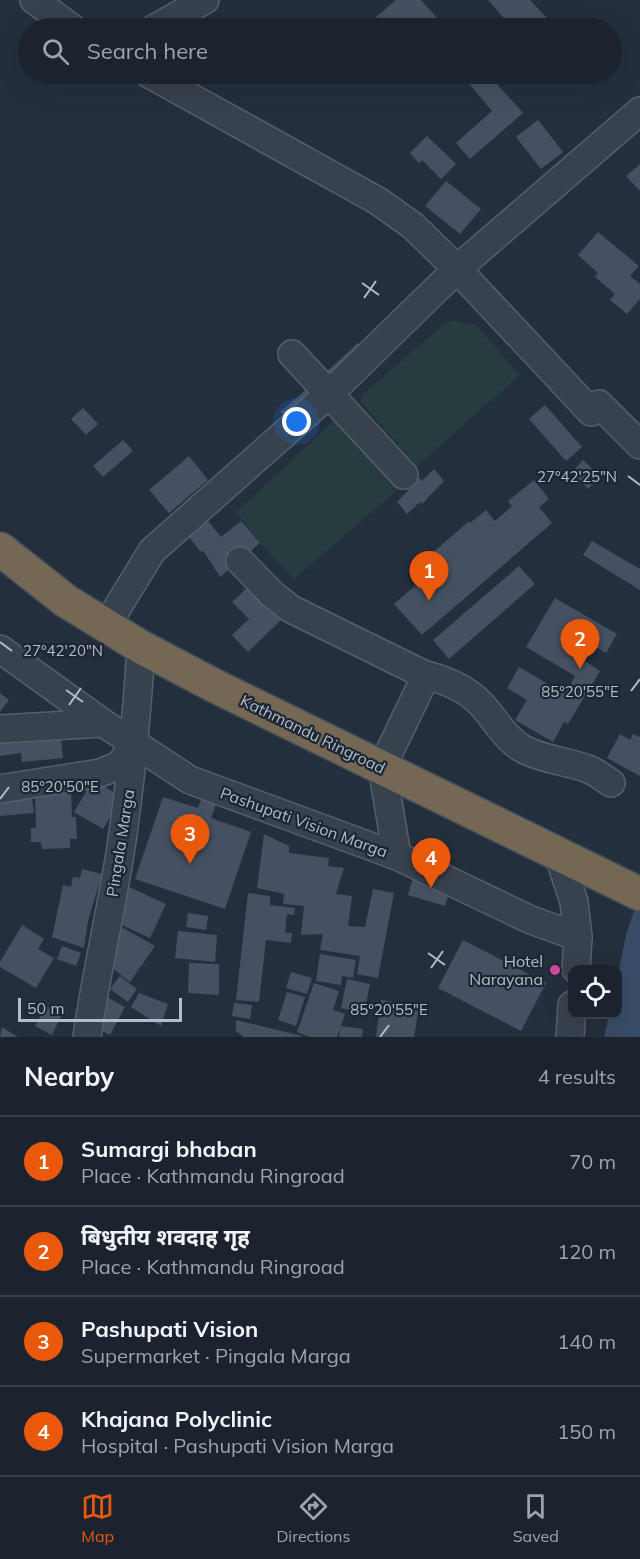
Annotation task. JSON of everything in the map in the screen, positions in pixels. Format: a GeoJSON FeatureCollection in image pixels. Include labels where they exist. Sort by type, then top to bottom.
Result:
{"type":"FeatureCollection","features":[{"type":"Feature","properties":{"kind":"highway","name":"Kathmandu Ringroad"},"geometry":{"type":"LineString","coordinates":[[0,549],[66,601],[141,648],[640,894]]}},
{"type":"Feature","properties":{"kind":"street"},"geometry":{"type":"LineString","coordinates":[[34,0],[58,18]]}},
{"type":"Feature","properties":{"kind":"street"},"geometry":{"type":"LineString","coordinates":[[173,18],[205,0]]}},
{"type":"Feature","properties":{"kind":"street"},"geometry":{"type":"LineString","coordinates":[[167,84],[378,201],[413,226],[457,269],[591,412],[599,404],[640,445]]}},
{"type":"Feature","properties":{"kind":"street"},"geometry":{"type":"LineString","coordinates":[[106,626],[152,551],[329,394],[457,269],[640,111]]}},
{"type":"Feature","properties":{"kind":"street"},"geometry":{"type":"LineString","coordinates":[[292,354],[404,475]]}},
{"type":"Feature","properties":{"kind":"street"},"geometry":{"type":"LineString","coordinates":[[240,561],[272,594],[291,609],[423,674],[449,681],[468,692],[481,704],[504,733],[524,750],[590,769],[611,783]]}},
{"type":"Feature","properties":{"kind":"street","name":"Pingala Marga"},"geometry":{"type":"LineString","coordinates":[[87,1037],[114,887],[135,742],[141,648]]}},
{"type":"Feature","properties":{"kind":"street","name":"Pashupati Vision Marga"},"geometry":{"type":"LineString","coordinates":[[0,649],[103,723],[190,780],[397,856],[531,920],[579,937]]}},
{"type":"Feature","properties":{"kind":"street"},"geometry":{"type":"LineString","coordinates":[[397,856],[382,767],[421,686],[423,674]]}},
{"type":"Feature","properties":{"kind":"street"},"geometry":{"type":"LineString","coordinates":[[0,729],[103,723]]}},
{"type":"Feature","properties":{"kind":"street"},"geometry":{"type":"LineString","coordinates":[[0,789],[100,773],[120,765],[135,742]]}},
{"type":"Feature","properties":{"kind":"street"},"geometry":{"type":"LineString","coordinates":[[559,856],[574,902],[579,937],[576,965]]}},
{"type":"Feature","properties":{"kind":"street"},"geometry":{"type":"LineString","coordinates":[[570,1037],[572,1019]]}},
{"type":"Feature","properties":{"kind":"green space"},"geometry":{"type":"Polygon","coordinates":[[[453,320],[476,325],[520,375],[417,466],[361,402],[361,396],[444,324],[453,320]]]}},
{"type":"Feature","properties":{"kind":"green space"},"geometry":{"type":"Polygon","coordinates":[[[336,419],[403,485],[294,579],[260,543],[236,512],[336,419]]]}},
{"type":"Feature","properties":{"kind":"water"},"geometry":{"type":"Polygon","coordinates":[[[640,892],[640,1037],[604,1037],[608,1019],[622,1019],[622,965],[620,965],[626,935],[640,892]]]}},
{"type":"Feature","properties":{"kind":"building"},"geometry":{"type":"Polygon","coordinates":[[[396,0],[421,0],[437,18],[375,18],[396,0]]]}},
{"type":"Feature","properties":{"kind":"building"},"geometry":{"type":"Polygon","coordinates":[[[488,0],[530,0],[546,17],[545,18],[504,18],[488,0]]]}},
{"type":"Feature","properties":{"kind":"building"},"geometry":{"type":"Polygon","coordinates":[[[469,84],[497,84],[523,113],[470,159],[456,143],[492,111],[469,84]]]}},
{"type":"Feature","properties":{"kind":"building"},"geometry":{"type":"Polygon","coordinates":[[[538,120],[563,152],[541,169],[516,137],[538,120]]]}},
{"type":"Feature","properties":{"kind":"building"},"geometry":{"type":"Polygon","coordinates":[[[427,136],[456,164],[441,179],[422,160],[419,163],[410,153],[427,136]]]}},
{"type":"Feature","properties":{"kind":"building"},"geometry":{"type":"Polygon","coordinates":[[[640,164],[640,191],[626,176],[640,164]]]}},
{"type":"Feature","properties":{"kind":"building"},"geometry":{"type":"Polygon","coordinates":[[[446,181],[481,209],[460,234],[425,206],[446,181]]]}},
{"type":"Feature","properties":{"kind":"building"},"geometry":{"type":"Polygon","coordinates":[[[598,232],[639,266],[630,276],[640,284],[640,299],[627,314],[610,300],[615,294],[595,277],[598,273],[578,255],[598,232]]]}},
{"type":"Feature","properties":{"kind":"building"},"geometry":{"type":"Polygon","coordinates":[[[358,343],[365,351],[330,383],[323,375],[358,343]]]}},
{"type":"Feature","properties":{"kind":"building"},"geometry":{"type":"Polygon","coordinates":[[[309,387],[317,397],[289,421],[280,412],[309,387]]]}},
{"type":"Feature","properties":{"kind":"building"},"geometry":{"type":"Polygon","coordinates":[[[545,405],[582,447],[566,461],[529,419],[545,405]]]}},
{"type":"Feature","properties":{"kind":"building"},"geometry":{"type":"Polygon","coordinates":[[[83,408],[98,424],[86,435],[71,419],[83,408]]]}},
{"type":"Feature","properties":{"kind":"building"},"geometry":{"type":"Polygon","coordinates":[[[123,440],[133,451],[103,477],[93,466],[123,440]]]}},
{"type":"Feature","properties":{"kind":"building"},"geometry":{"type":"Polygon","coordinates":[[[189,456],[208,480],[169,513],[149,490],[189,456]]]}},
{"type":"Feature","properties":{"kind":"building"},"geometry":{"type":"Polygon","coordinates":[[[583,460],[600,476],[588,489],[572,472],[583,460]]]}},
{"type":"Feature","properties":{"kind":"building"},"geometry":{"type":"Polygon","coordinates":[[[434,469],[444,481],[422,504],[420,502],[407,514],[397,502],[420,478],[422,481],[434,469]]]}},
{"type":"Feature","properties":{"kind":"building"},"geometry":{"type":"Polygon","coordinates":[[[534,480],[549,499],[539,507],[552,523],[422,635],[394,604],[431,572],[422,562],[468,522],[470,523],[486,510],[495,521],[512,506],[508,501],[534,480]]]}},
{"type":"Feature","properties":{"kind":"building"},"geometry":{"type":"Polygon","coordinates":[[[202,513],[221,537],[241,521],[260,543],[220,577],[204,552],[200,551],[183,530],[202,513]]]}},
{"type":"Feature","properties":{"kind":"building"},"geometry":{"type":"Polygon","coordinates":[[[592,541],[640,569],[640,590],[583,555],[592,541]]]}},
{"type":"Feature","properties":{"kind":"building"},"geometry":{"type":"Polygon","coordinates":[[[519,566],[535,584],[449,659],[433,640],[519,566]]]}},
{"type":"Feature","properties":{"kind":"building"},"geometry":{"type":"Polygon","coordinates":[[[249,586],[281,620],[248,652],[232,635],[249,619],[232,602],[249,586]]]}},
{"type":"Feature","properties":{"kind":"building"},"geometry":{"type":"Polygon","coordinates":[[[555,598],[617,634],[606,653],[594,646],[585,661],[600,671],[568,724],[564,722],[553,742],[515,720],[527,700],[507,688],[519,667],[565,694],[575,676],[526,647],[555,598]]]}},
{"type":"Feature","properties":{"kind":"building"},"geometry":{"type":"Polygon","coordinates":[[[0,693],[9,700],[0,712],[0,693]]]}},
{"type":"Feature","properties":{"kind":"building"},"geometry":{"type":"Polygon","coordinates":[[[60,728],[63,758],[22,762],[21,753],[0,756],[0,734],[60,728]]]}},
{"type":"Feature","properties":{"kind":"building"},"geometry":{"type":"Polygon","coordinates":[[[620,734],[630,740],[633,734],[640,737],[640,776],[607,758],[620,734]]]}},
{"type":"Feature","properties":{"kind":"building"},"geometry":{"type":"Polygon","coordinates":[[[93,780],[122,797],[103,829],[74,812],[93,780]]]}},
{"type":"Feature","properties":{"kind":"building"},"geometry":{"type":"Polygon","coordinates":[[[71,788],[72,817],[76,817],[77,839],[70,839],[70,848],[42,849],[41,842],[31,842],[31,828],[36,828],[35,789],[71,788]]]}},
{"type":"Feature","properties":{"kind":"building"},"geometry":{"type":"Polygon","coordinates":[[[202,796],[217,801],[211,818],[251,832],[225,909],[135,879],[163,797],[198,808],[202,796]]]}},
{"type":"Feature","properties":{"kind":"building"},"geometry":{"type":"Polygon","coordinates":[[[32,799],[34,813],[0,816],[0,802],[32,799]]]}},
{"type":"Feature","properties":{"kind":"building"},"geometry":{"type":"Polygon","coordinates":[[[264,834],[289,846],[289,853],[329,858],[328,866],[344,868],[336,894],[352,896],[348,926],[365,927],[373,889],[394,893],[378,978],[357,974],[360,956],[320,950],[323,934],[301,935],[304,906],[283,904],[284,894],[257,888],[264,834]]]}},
{"type":"Feature","properties":{"kind":"building"},"geometry":{"type":"Polygon","coordinates":[[[82,869],[102,874],[88,921],[84,948],[52,937],[63,885],[71,887],[73,877],[80,878],[82,869]]]}},
{"type":"Feature","properties":{"kind":"building"},"geometry":{"type":"Polygon","coordinates":[[[414,874],[451,886],[445,906],[408,895],[414,874]]]}},
{"type":"Feature","properties":{"kind":"building"},"geometry":{"type":"Polygon","coordinates":[[[129,887],[166,904],[150,938],[113,921],[129,887]]]}},
{"type":"Feature","properties":{"kind":"building"},"geometry":{"type":"Polygon","coordinates":[[[248,893],[270,896],[270,905],[295,908],[294,915],[287,914],[285,933],[292,933],[291,943],[266,940],[259,1002],[236,1000],[248,893]]]}},
{"type":"Feature","properties":{"kind":"building"},"geometry":{"type":"Polygon","coordinates":[[[188,913],[208,916],[206,930],[186,927],[188,913]]]}},
{"type":"Feature","properties":{"kind":"building"},"geometry":{"type":"Polygon","coordinates":[[[111,921],[155,946],[130,982],[100,959],[111,921]]]}},
{"type":"Feature","properties":{"kind":"building"},"geometry":{"type":"Polygon","coordinates":[[[22,925],[44,939],[38,949],[54,958],[36,988],[0,967],[0,962],[22,925]]]}},
{"type":"Feature","properties":{"kind":"building"},"geometry":{"type":"Polygon","coordinates":[[[178,931],[217,935],[215,962],[175,958],[178,931]]]}},
{"type":"Feature","properties":{"kind":"building"},"geometry":{"type":"Polygon","coordinates":[[[463,940],[546,983],[521,1031],[438,988],[463,940]]]}},
{"type":"Feature","properties":{"kind":"building"},"geometry":{"type":"Polygon","coordinates":[[[62,946],[81,953],[76,966],[57,959],[62,946]]]}},
{"type":"Feature","properties":{"kind":"building"},"geometry":{"type":"Polygon","coordinates":[[[320,954],[356,960],[353,978],[342,976],[341,985],[316,981],[320,954]]]}},
{"type":"Feature","properties":{"kind":"building"},"geometry":{"type":"Polygon","coordinates":[[[189,963],[219,964],[219,995],[188,993],[189,963]]]}},
{"type":"Feature","properties":{"kind":"building"},"geometry":{"type":"Polygon","coordinates":[[[291,972],[312,978],[307,994],[286,988],[291,972]]]}},
{"type":"Feature","properties":{"kind":"building"},"geometry":{"type":"Polygon","coordinates":[[[120,976],[137,989],[128,1002],[110,989],[120,976]]]}},
{"type":"Feature","properties":{"kind":"building"},"geometry":{"type":"Polygon","coordinates":[[[347,979],[370,984],[364,1013],[341,1008],[347,979]]]}},
{"type":"Feature","properties":{"kind":"building"},"geometry":{"type":"Polygon","coordinates":[[[314,983],[339,991],[333,1010],[345,1014],[337,1037],[309,1037],[297,1032],[314,983]]]}},
{"type":"Feature","properties":{"kind":"building"},"geometry":{"type":"Polygon","coordinates":[[[287,992],[305,997],[296,1026],[278,1020],[287,992]]]}},
{"type":"Feature","properties":{"kind":"building"},"geometry":{"type":"Polygon","coordinates":[[[139,993],[168,1004],[161,1026],[131,1007],[139,993]]]}},
{"type":"Feature","properties":{"kind":"building"},"geometry":{"type":"Polygon","coordinates":[[[107,997],[125,1007],[110,1035],[91,1025],[107,997]]]}},
{"type":"Feature","properties":{"kind":"building"},"geometry":{"type":"Polygon","coordinates":[[[381,1000],[419,1006],[414,1037],[376,1037],[381,1000]]]}},
{"type":"Feature","properties":{"kind":"building"},"geometry":{"type":"Polygon","coordinates":[[[234,1003],[252,1005],[250,1019],[232,1016],[234,1003]]]}},
{"type":"Feature","properties":{"kind":"building"},"geometry":{"type":"Polygon","coordinates":[[[46,1006],[62,1014],[52,1035],[35,1026],[46,1006]]]}},
{"type":"Feature","properties":{"kind":"building"},"geometry":{"type":"Polygon","coordinates":[[[236,1020],[302,1037],[244,1037],[236,1031],[236,1020]]]}},
{"type":"Feature","properties":{"kind":"building"},"geometry":{"type":"Polygon","coordinates":[[[340,1026],[363,1029],[362,1037],[339,1037],[340,1026]]]}},
{"type":"Feature","properties":{"kind":"building"},"geometry":{"type":"Polygon","coordinates":[[[2,1027],[18,1037],[0,1037],[2,1027]]]}},
{"type":"Feature","properties":{"kind":"place","name":"Sumargi bhaban"},"geometry":{"type":"Point","coordinates":[429,601]}},
{"type":"Feature","properties":{"kind":"place","name":"बिधुतीय शवदाह गृह"},"geometry":{"type":"Point","coordinates":[580,669]}},
{"type":"Feature","properties":{"kind":"place","name":"Pashupati Vision"},"geometry":{"type":"Point","coordinates":[190,864]}},
{"type":"Feature","properties":{"kind":"place","name":"Khajana Polyclinic"},"geometry":{"type":"Point","coordinates":[431,888]}},
{"type":"Feature","properties":{"kind":"place","name":"Hotel Narayana"},"geometry":{"type":"Point","coordinates":[555,970]}}]}
